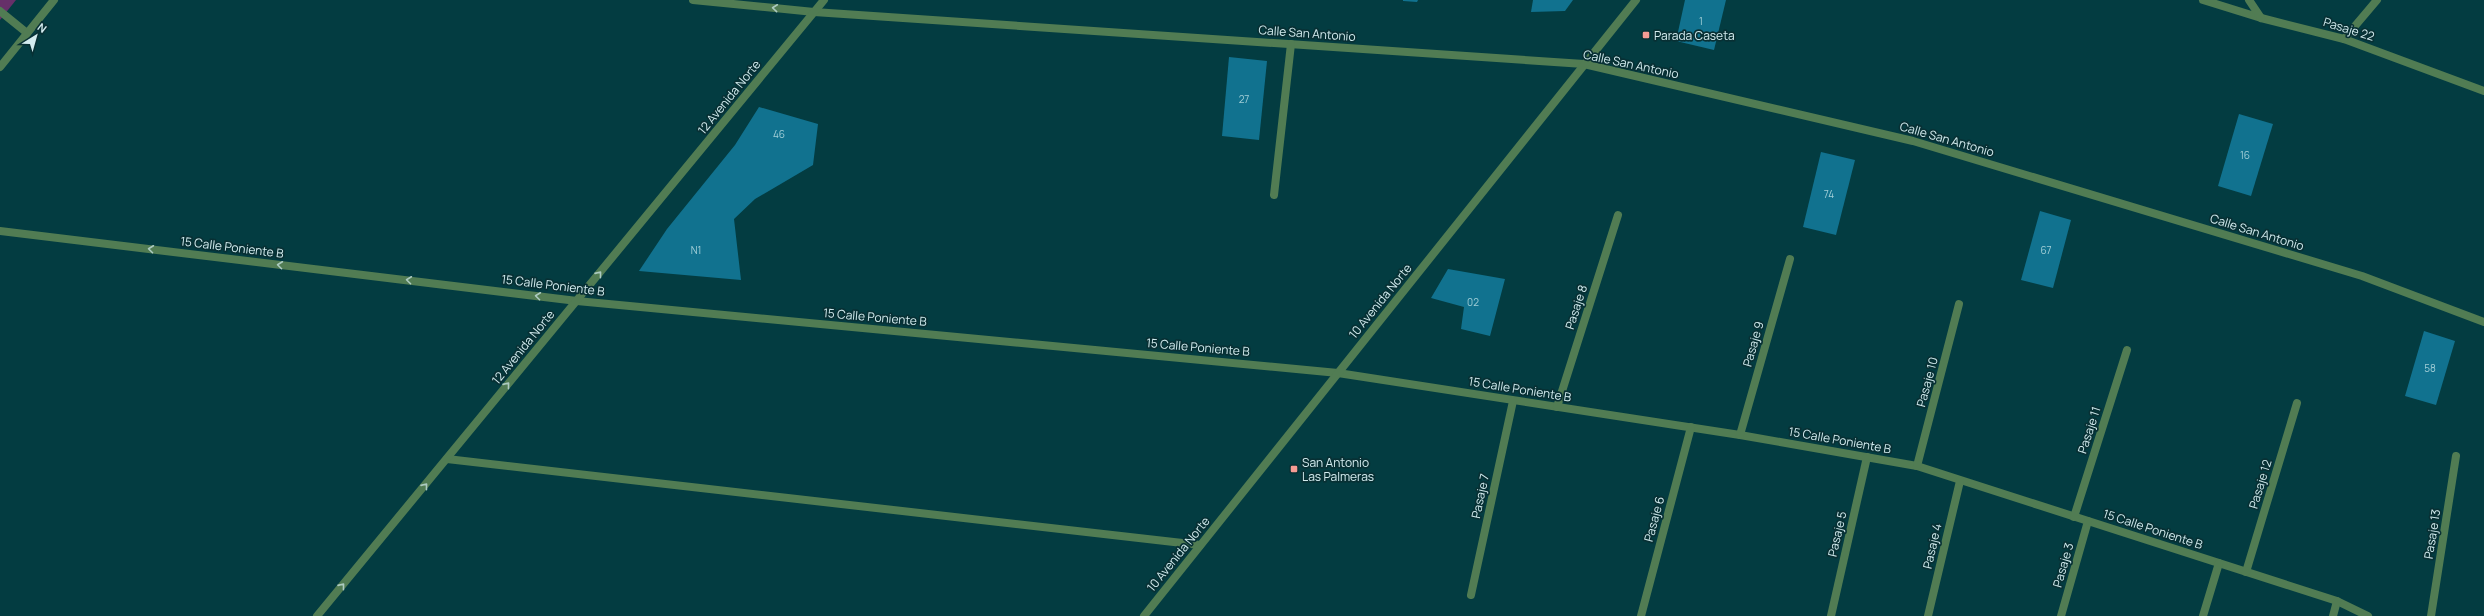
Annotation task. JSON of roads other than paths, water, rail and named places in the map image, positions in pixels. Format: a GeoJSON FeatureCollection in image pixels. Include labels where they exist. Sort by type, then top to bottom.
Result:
{"type":"FeatureCollection","features":[{"type":"Feature","properties":{"kind":"street"},"geometry":{"type":"LineString","coordinates":[[0,67],[54,0]]}},
{"type":"Feature","properties":{"kind":"street","name":"Calle San Antonio"},"geometry":{"type":"LineString","coordinates":[[693,0],[814,12],[1584,64],[1913,141],[2362,276],[2484,322]]}},
{"type":"Feature","properties":{"kind":"street","name":"12 Avenida Norte"},"geometry":{"type":"LineString","coordinates":[[317,616],[824,0]]}},
{"type":"Feature","properties":{"kind":"street","name":"10 Avenida Norte"},"geometry":{"type":"LineString","coordinates":[[1144,616],[1636,0]]}},
{"type":"Feature","properties":{"kind":"street","name":"Pasaje 22"},"geometry":{"type":"LineString","coordinates":[[2203,0],[2261,18],[2344,39],[2484,91]]}},
{"type":"Feature","properties":{"kind":"street"},"geometry":{"type":"LineString","coordinates":[[2249,0],[2261,18]]}},
{"type":"Feature","properties":{"kind":"street"},"geometry":{"type":"LineString","coordinates":[[2344,39],[2376,0]]}},
{"type":"Feature","properties":{"kind":"street"},"geometry":{"type":"LineString","coordinates":[[0,11],[27,33]]}},
{"type":"Feature","properties":{"kind":"street"},"geometry":{"type":"LineString","coordinates":[[1274,195],[1292,44]]}},
{"type":"Feature","properties":{"kind":"street","name":"Pasaje 8"},"geometry":{"type":"LineString","coordinates":[[1557,407],[1618,215]]}},
{"type":"Feature","properties":{"kind":"street","name":"15 Calle Poniente B"},"geometry":{"type":"LineString","coordinates":[[0,230],[577,301],[1338,373],[1740,435],[1917,466],[2337,601],[2368,616]]}},
{"type":"Feature","properties":{"kind":"street","name":"Pasaje 9"},"geometry":{"type":"LineString","coordinates":[[1740,435],[1790,259]]}},
{"type":"Feature","properties":{"kind":"street","name":"Pasaje 10"},"geometry":{"type":"LineString","coordinates":[[1917,466],[1959,304]]}},
{"type":"Feature","properties":{"kind":"street","name":"Pasaje 11"},"geometry":{"type":"LineString","coordinates":[[2074,517],[2127,350]]}},
{"type":"Feature","properties":{"kind":"street","name":"Pasaje 7"},"geometry":{"type":"LineString","coordinates":[[1471,596],[1513,401]]}},
{"type":"Feature","properties":{"kind":"street","name":"Pasaje 12"},"geometry":{"type":"LineString","coordinates":[[2246,572],[2297,403]]}},
{"type":"Feature","properties":{"kind":"street","name":"Pasaje 6"},"geometry":{"type":"LineString","coordinates":[[1641,616],[1691,428]]}},
{"type":"Feature","properties":{"kind":"street","name":"Pasaje 13"},"geometry":{"type":"LineString","coordinates":[[2431,616],[2456,456]]}},
{"type":"Feature","properties":{"kind":"street","name":"Pasaje 5"},"geometry":{"type":"LineString","coordinates":[[1831,616],[1867,457]]}},
{"type":"Feature","properties":{"kind":"street"},"geometry":{"type":"LineString","coordinates":[[447,458],[1200,545]]}},
{"type":"Feature","properties":{"kind":"street","name":"Pasaje 4"},"geometry":{"type":"LineString","coordinates":[[1928,616],[1960,481]]}},
{"type":"Feature","properties":{"kind":"street","name":"Pasaje 3"},"geometry":{"type":"LineString","coordinates":[[2061,616],[2088,521]]}},
{"type":"Feature","properties":{"kind":"street"},"geometry":{"type":"LineString","coordinates":[[2203,616],[2219,563]]}},
{"type":"Feature","properties":{"kind":"street"},"geometry":{"type":"LineString","coordinates":[[2333,616],[2337,601]]}},
{"type":"Feature","properties":{"kind":"place","name":"Parada Caseta"},"geometry":{"type":"Point","coordinates":[1646,35]}},
{"type":"Feature","properties":{"kind":"place","name":"San Antonio Las Palmeras"},"geometry":{"type":"Point","coordinates":[1294,469]}}]}
